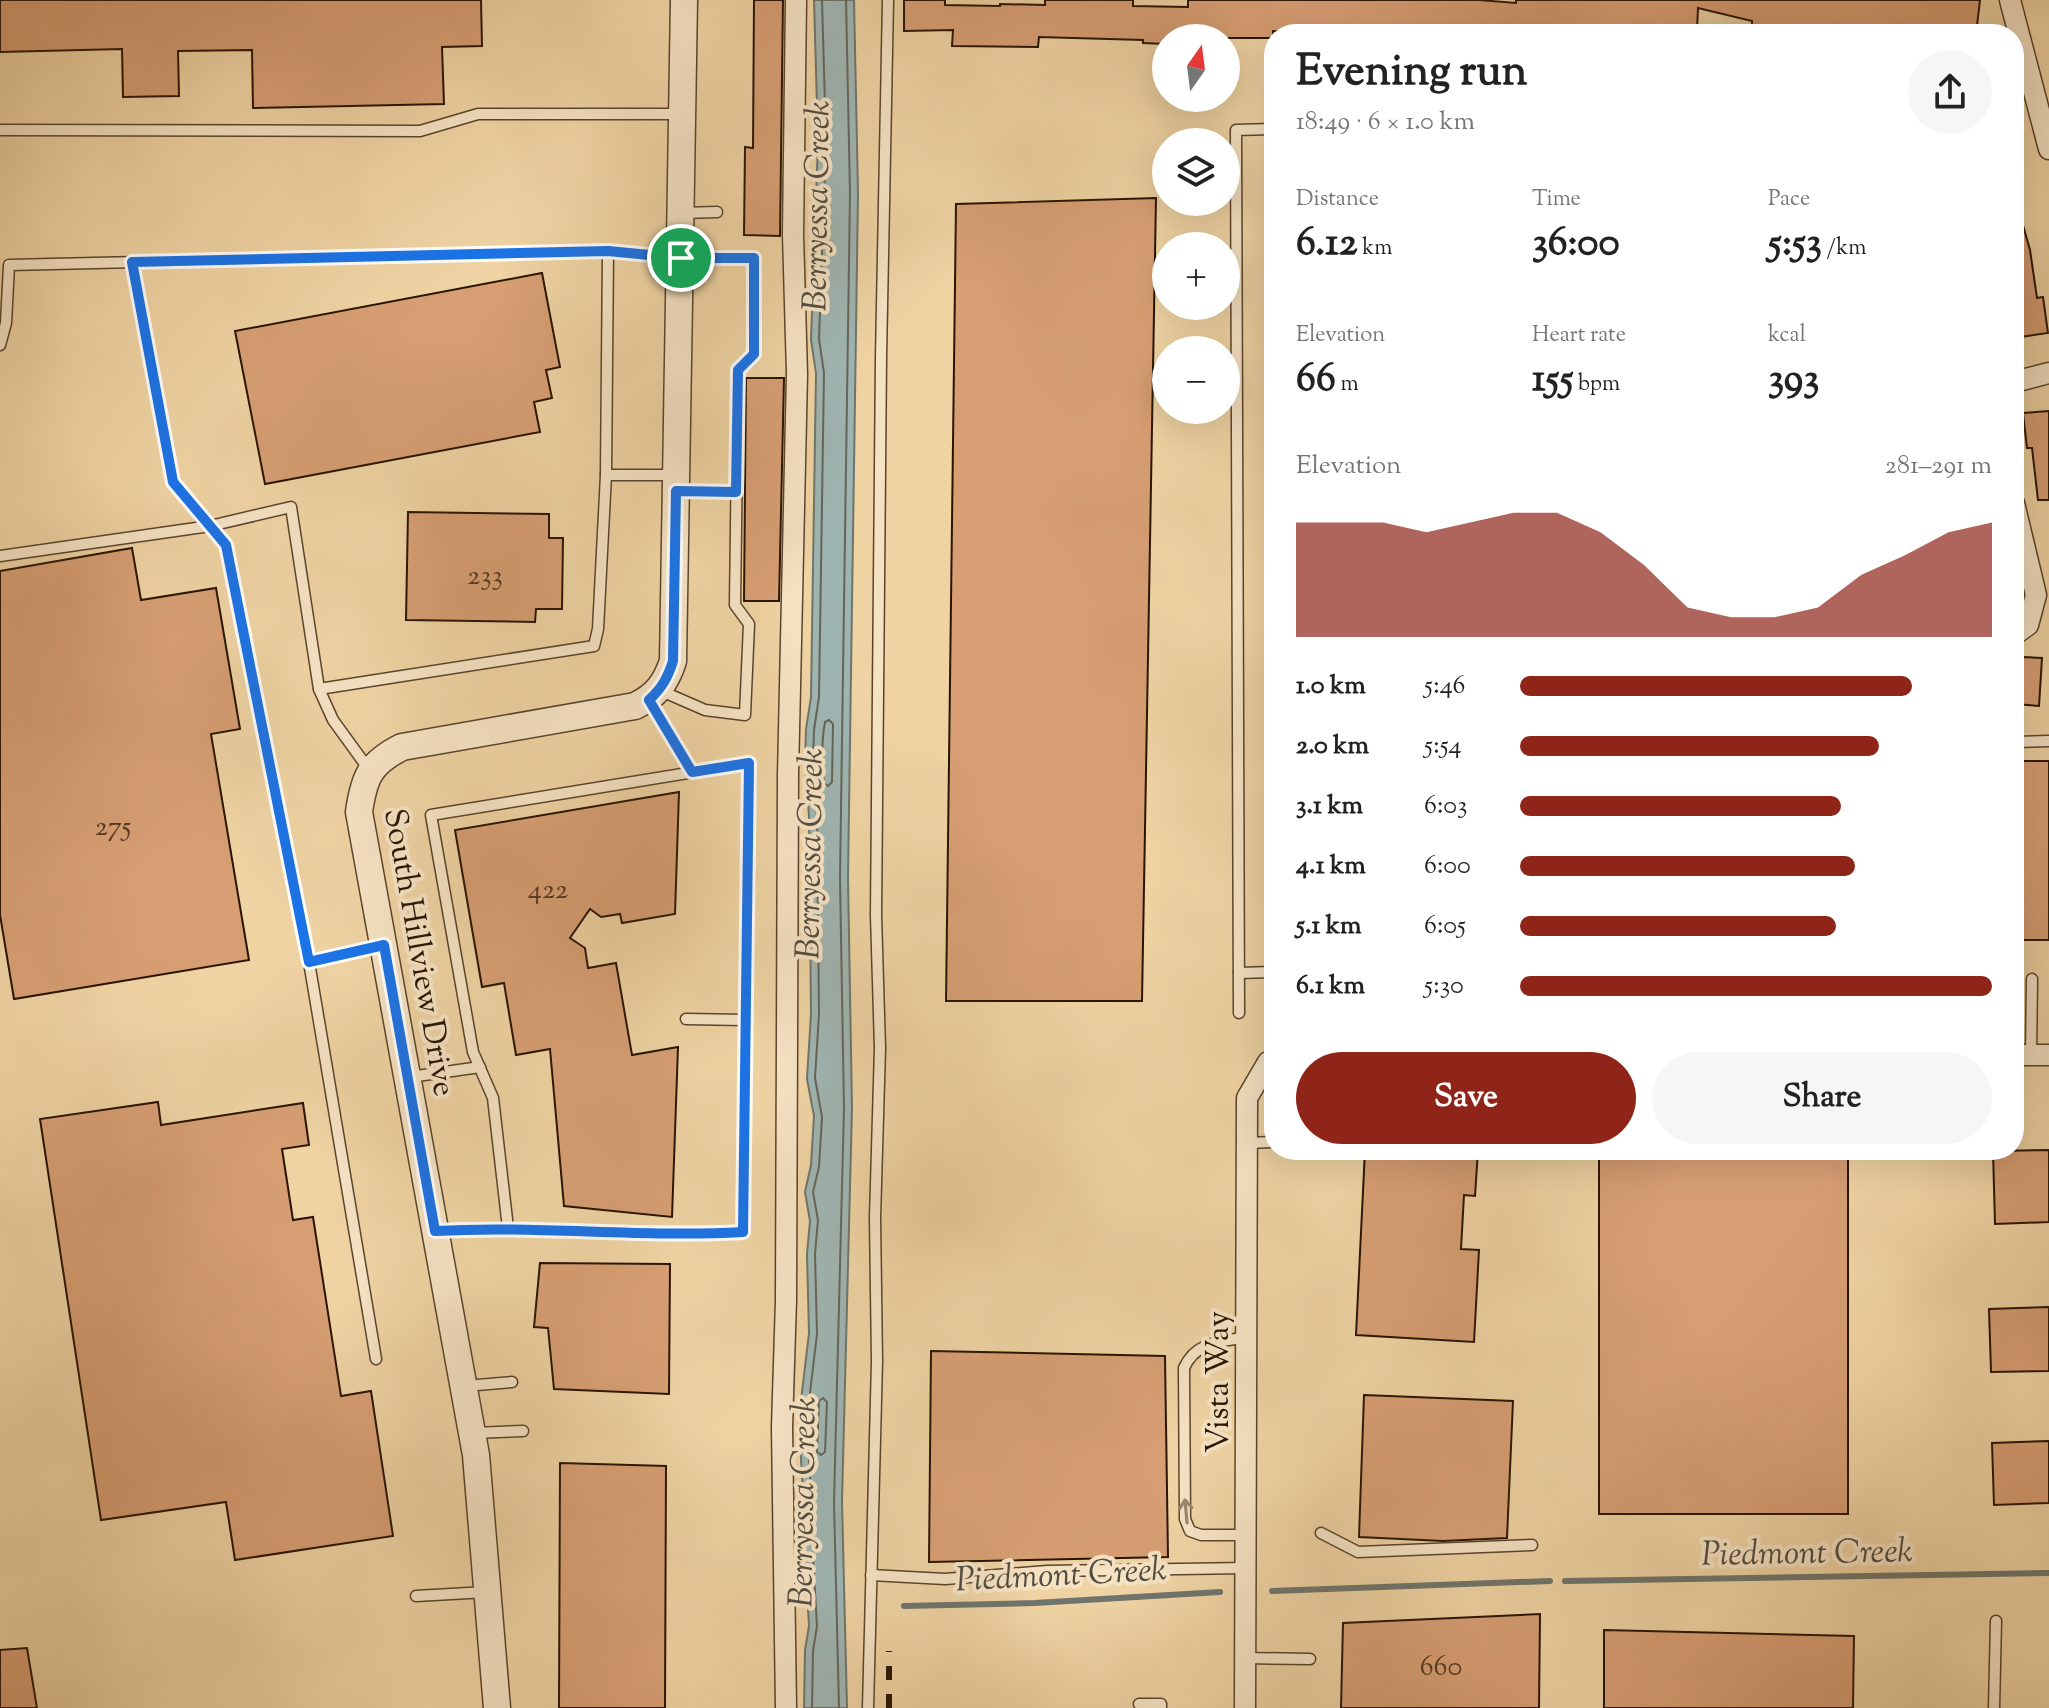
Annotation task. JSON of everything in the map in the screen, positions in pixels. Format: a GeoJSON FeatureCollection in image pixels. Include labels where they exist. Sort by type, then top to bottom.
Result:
{"type":"FeatureCollection","features":[{"type":"Feature","properties":{"kind":"street"},"geometry":{"type":"LineString","coordinates":[[654,695],[668,677],[673,661],[684,0]]}},
{"type":"Feature","properties":{"kind":"street"},"geometry":{"type":"LineString","coordinates":[[786,1708],[782,1427],[786,1300],[788,760],[797,374],[793,234],[796,0]]}},
{"type":"Feature","properties":{"kind":"street"},"geometry":{"type":"LineString","coordinates":[[2010,0],[2016,24]]}},
{"type":"Feature","properties":{"kind":"street"},"geometry":{"type":"LineString","coordinates":[[2024,53],[2049,149]]}},
{"type":"Feature","properties":{"kind":"street"},"geometry":{"type":"LineString","coordinates":[[2024,379],[2049,373]]}},
{"type":"Feature","properties":{"kind":"street"},"geometry":{"type":"LineString","coordinates":[[2024,545],[2036,595],[2028,625],[2024,628]]}},
{"type":"Feature","properties":{"kind":"street","name":"South Hillview Drive"},"geometry":{"type":"LineString","coordinates":[[497,1708],[472,1433],[359,812],[362,788],[370,771],[382,757],[402,747],[635,706],[654,695]]}},
{"type":"Feature","properties":{"kind":"street","name":"Vista Way"},"geometry":{"type":"LineString","coordinates":[[1245,1708],[1247,1098],[1264,1072]]}},
{"type":"Feature","properties":{"kind":"lane"},"geometry":{"type":"LineString","coordinates":[[868,1708],[876,1407],[875,1218],[880,1048],[876,915],[888,0]]}},
{"type":"Feature","properties":{"kind":"lane"},"geometry":{"type":"LineString","coordinates":[[0,130],[420,131],[478,114],[683,114]]}},
{"type":"Feature","properties":{"kind":"lane"},"geometry":{"type":"LineString","coordinates":[[1239,1013],[1236,130],[1264,129]]}},
{"type":"Feature","properties":{"kind":"lane"},"geometry":{"type":"LineString","coordinates":[[681,213],[717,212]]}},
{"type":"Feature","properties":{"kind":"lane"},"geometry":{"type":"LineString","coordinates":[[319,689],[594,646],[598,629],[606,475],[608,251]]}},
{"type":"Feature","properties":{"kind":"lane"},"geometry":{"type":"LineString","coordinates":[[0,345],[6,323],[9,265],[608,251],[681,258],[754,258],[754,354],[738,370],[735,605],[749,624],[745,715],[705,710],[654,695]]}},
{"type":"Feature","properties":{"kind":"lane"},"geometry":{"type":"LineString","coordinates":[[132,262],[173,482],[226,545],[309,962],[376,1359]]}},
{"type":"Feature","properties":{"kind":"lane"},"geometry":{"type":"LineString","coordinates":[[606,475],[736,492]]}},
{"type":"Feature","properties":{"kind":"lane"},"geometry":{"type":"LineString","coordinates":[[0,556],[210,526],[291,507],[319,689],[333,720],[370,771]]}},
{"type":"Feature","properties":{"kind":"lane"},"geometry":{"type":"LineString","coordinates":[[654,695],[692,772]]}},
{"type":"Feature","properties":{"kind":"lane"},"geometry":{"type":"LineString","coordinates":[[2024,742],[2049,741]]}},
{"type":"Feature","properties":{"kind":"lane"},"geometry":{"type":"LineString","coordinates":[[435,1231],[508,1228],[705,1234],[743,1232],[749,763],[431,815],[473,1052],[493,1098],[508,1228]]}},
{"type":"Feature","properties":{"kind":"lane"},"geometry":{"type":"LineString","coordinates":[[309,962],[384,945]]}},
{"type":"Feature","properties":{"kind":"lane"},"geometry":{"type":"LineString","coordinates":[[1239,973],[1264,972]]}},
{"type":"Feature","properties":{"kind":"lane"},"geometry":{"type":"LineString","coordinates":[[2031,1055],[2032,979]]}},
{"type":"Feature","properties":{"kind":"lane"},"geometry":{"type":"LineString","coordinates":[[686,1019],[745,1020]]}},
{"type":"Feature","properties":{"kind":"lane"},"geometry":{"type":"LineString","coordinates":[[408,1077],[480,1067]]}},
{"type":"Feature","properties":{"kind":"lane"},"geometry":{"type":"LineString","coordinates":[[1247,1143],[1264,1142]]}},
{"type":"Feature","properties":{"kind":"lane"},"geometry":{"type":"LineString","coordinates":[[1247,1337],[1205,1344],[1189,1356],[1184,1368],[1185,1519],[1190,1531],[1201,1535],[1247,1535]]}},
{"type":"Feature","properties":{"kind":"lane"},"geometry":{"type":"LineString","coordinates":[[463,1386],[512,1382]]}},
{"type":"Feature","properties":{"kind":"lane"},"geometry":{"type":"LineString","coordinates":[[472,1433],[523,1431]]}},
{"type":"Feature","properties":{"kind":"lane"},"geometry":{"type":"LineString","coordinates":[[1321,1533],[1358,1552],[1532,1545]]}},
{"type":"Feature","properties":{"kind":"lane"},"geometry":{"type":"LineString","coordinates":[[871,1575],[945,1579],[1047,1571],[1247,1568]]}},
{"type":"Feature","properties":{"kind":"lane"},"geometry":{"type":"LineString","coordinates":[[416,1596],[487,1592]]}},
{"type":"Feature","properties":{"kind":"lane"},"geometry":{"type":"LineString","coordinates":[[1994,1708],[1996,1621]]}},
{"type":"Feature","properties":{"kind":"lane"},"geometry":{"type":"LineString","coordinates":[[1246,1658],[1310,1659]]}},
{"type":"Feature","properties":{"kind":"lane"},"geometry":{"type":"LineString","coordinates":[[1139,1704],[1161,1704],[1161,1708]]}},
{"type":"Feature","properties":{"kind":"water"},"geometry":{"type":"Polygon","coordinates":[[[814,0],[854,0],[858,193],[848,878],[852,1108],[842,1502],[847,1708],[804,1708],[805,1650],[809,1626],[806,1504],[799,1417],[809,1333],[807,1254],[810,1221],[805,1192],[811,1165],[814,1116],[807,1079],[811,1014],[809,816],[805,763],[811,697],[816,373],[811,340],[818,141],[814,0]]]}},
{"type":"Feature","properties":{"kind":"building"},"geometry":{"type":"Polygon","coordinates":[[[0,0],[481,0],[482,46],[442,47],[444,104],[253,108],[252,50],[178,51],[179,96],[123,97],[122,49],[0,52],[0,0]]]}},
{"type":"Feature","properties":{"kind":"building"},"geometry":{"type":"Polygon","coordinates":[[[754,0],[783,0],[780,236],[744,235],[745,147],[753,148],[754,0]]]}},
{"type":"Feature","properties":{"kind":"building"},"geometry":{"type":"Polygon","coordinates":[[[904,0],[945,0],[945,5],[1000,6],[1045,5],[1045,0],[1133,0],[1133,6],[1188,7],[1188,0],[1479,0],[1516,3],[1516,0],[1980,0],[1977,24],[1752,24],[1752,21],[1698,8],[1697,24],[1264,24],[1264,38],[1240,38],[1240,24],[1152,24],[1152,43],[1143,43],[1143,40],[1039,37],[1038,47],[952,46],[953,30],[904,31],[904,0]]]}},
{"type":"Feature","properties":{"kind":"building"},"geometry":{"type":"Polygon","coordinates":[[[1152,198],[1152,216],[1156,216],[1155,232],[1152,232],[1154,320],[1142,1001],[946,1001],[956,204],[1152,198]]]}},
{"type":"Feature","properties":{"kind":"building"},"geometry":{"type":"Polygon","coordinates":[[[2024,229],[2037,298],[2043,297],[2048,333],[2024,337],[2024,229]]]}},
{"type":"Feature","properties":{"kind":"building"},"geometry":{"type":"Polygon","coordinates":[[[542,273],[560,367],[546,370],[552,398],[534,402],[540,432],[265,484],[235,331],[542,273]]]}},
{"type":"Feature","properties":{"kind":"building"},"geometry":{"type":"Polygon","coordinates":[[[746,378],[784,378],[779,601],[744,601],[746,378]]]}},
{"type":"Feature","properties":{"kind":"building"},"geometry":{"type":"Polygon","coordinates":[[[2049,411],[2049,500],[2038,500],[2032,448],[2027,448],[2024,413],[2049,411]]]}},
{"type":"Feature","properties":{"kind":"building"},"geometry":{"type":"Polygon","coordinates":[[[408,512],[549,514],[549,538],[563,538],[562,609],[536,609],[535,622],[406,620],[408,512]]]}},
{"type":"Feature","properties":{"kind":"building"},"geometry":{"type":"Polygon","coordinates":[[[132,548],[141,600],[216,588],[240,729],[211,734],[249,960],[14,999],[0,915],[0,571],[132,548]]]}},
{"type":"Feature","properties":{"kind":"building"},"geometry":{"type":"Polygon","coordinates":[[[2024,657],[2042,658],[2039,706],[2024,705],[2024,657]]]}},
{"type":"Feature","properties":{"kind":"building"},"geometry":{"type":"Polygon","coordinates":[[[2024,761],[2049,761],[2049,940],[2024,940],[2024,761]]]}},
{"type":"Feature","properties":{"kind":"building"},"geometry":{"type":"Polygon","coordinates":[[[679,792],[675,914],[622,923],[620,914],[601,917],[590,909],[570,938],[585,948],[588,968],[616,963],[632,1055],[678,1047],[672,1217],[564,1206],[550,1049],[516,1055],[504,983],[482,987],[455,830],[679,792]]]}},
{"type":"Feature","properties":{"kind":"building"},"geometry":{"type":"Polygon","coordinates":[[[158,1102],[161,1125],[303,1103],[309,1145],[282,1149],[293,1220],[313,1217],[341,1396],[371,1391],[393,1536],[235,1560],[226,1502],[101,1520],[40,1119],[158,1102]]]}},
{"type":"Feature","properties":{"kind":"building"},"geometry":{"type":"Polygon","coordinates":[[[2024,1150],[2049,1150],[2049,1222],[1995,1224],[1993,1160],[2024,1160],[2024,1150]]]}},
{"type":"Feature","properties":{"kind":"building"},"geometry":{"type":"Polygon","coordinates":[[[1365,1160],[1477,1160],[1475,1196],[1464,1195],[1461,1249],[1479,1250],[1474,1342],[1356,1335],[1365,1160]]]}},
{"type":"Feature","properties":{"kind":"building"},"geometry":{"type":"Polygon","coordinates":[[[1599,1160],[1848,1160],[1848,1514],[1599,1514],[1599,1160]]]}},
{"type":"Feature","properties":{"kind":"building"},"geometry":{"type":"Polygon","coordinates":[[[540,1263],[670,1264],[669,1394],[554,1389],[548,1328],[534,1327],[540,1263]]]}},
{"type":"Feature","properties":{"kind":"building"},"geometry":{"type":"Polygon","coordinates":[[[2049,1307],[2049,1371],[1991,1372],[1989,1309],[2049,1307]]]}},
{"type":"Feature","properties":{"kind":"building"},"geometry":{"type":"Polygon","coordinates":[[[931,1351],[1165,1356],[1168,1557],[929,1562],[931,1351]]]}},
{"type":"Feature","properties":{"kind":"building"},"geometry":{"type":"Polygon","coordinates":[[[1364,1395],[1513,1401],[1507,1538],[1443,1541],[1359,1537],[1364,1395]]]}},
{"type":"Feature","properties":{"kind":"building"},"geometry":{"type":"Polygon","coordinates":[[[2049,1441],[2049,1503],[1994,1505],[1992,1443],[2049,1441]]]}},
{"type":"Feature","properties":{"kind":"building"},"geometry":{"type":"Polygon","coordinates":[[[560,1463],[666,1466],[665,1708],[559,1708],[560,1463]]]}},
{"type":"Feature","properties":{"kind":"building"},"geometry":{"type":"Polygon","coordinates":[[[1540,1614],[1539,1708],[1341,1708],[1343,1623],[1540,1614]]]}},
{"type":"Feature","properties":{"kind":"building"},"geometry":{"type":"Polygon","coordinates":[[[1604,1630],[1854,1636],[1853,1708],[1604,1708],[1604,1630]]]}},
{"type":"Feature","properties":{"kind":"building"},"geometry":{"type":"Polygon","coordinates":[[[27,1648],[37,1708],[0,1708],[0,1650],[27,1648]]]}},
{"type":"Feature","properties":{"kind":"waterway","name":"Piedmont Creek"},"geometry":{"type":"LineString","coordinates":[[1565,1581],[2049,1573]]}},
{"type":"Feature","properties":{"kind":"waterway","name":"Piedmont Creek"},"geometry":{"type":"LineString","coordinates":[[1272,1591],[1550,1581]]}},
{"type":"Feature","properties":{"kind":"waterway","name":"Piedmont Creek"},"geometry":{"type":"LineString","coordinates":[[904,1606],[1035,1603],[1220,1592]]}},
{"type":"Feature","properties":{"kind":"railway"},"geometry":{"type":"LineString","coordinates":[[889,1651],[889,1708]]}},
{"type":"Feature","properties":{"kind":"route"},"geometry":{"type":"LineString","coordinates":[[608,251],[681,258],[754,258],[754,354],[738,370],[736,492],[676,491],[673,661],[668,677],[649,700],[692,772],[749,763],[743,1232],[705,1234],[508,1228],[435,1231],[384,945],[309,962],[226,545],[173,482],[132,262],[608,251]]}},
{"type":"Feature","properties":{"kind":"water label","name":"Berryessa Creek"},"geometry":{"type":"Point","coordinates":[815,206]}},
{"type":"Feature","properties":{"kind":"water label","name":"Berryessa Creek"},"geometry":{"type":"Point","coordinates":[808,854]}},
{"type":"Feature","properties":{"kind":"water label","name":"Berryessa Creek"},"geometry":{"type":"Point","coordinates":[801,1502]}}]}
